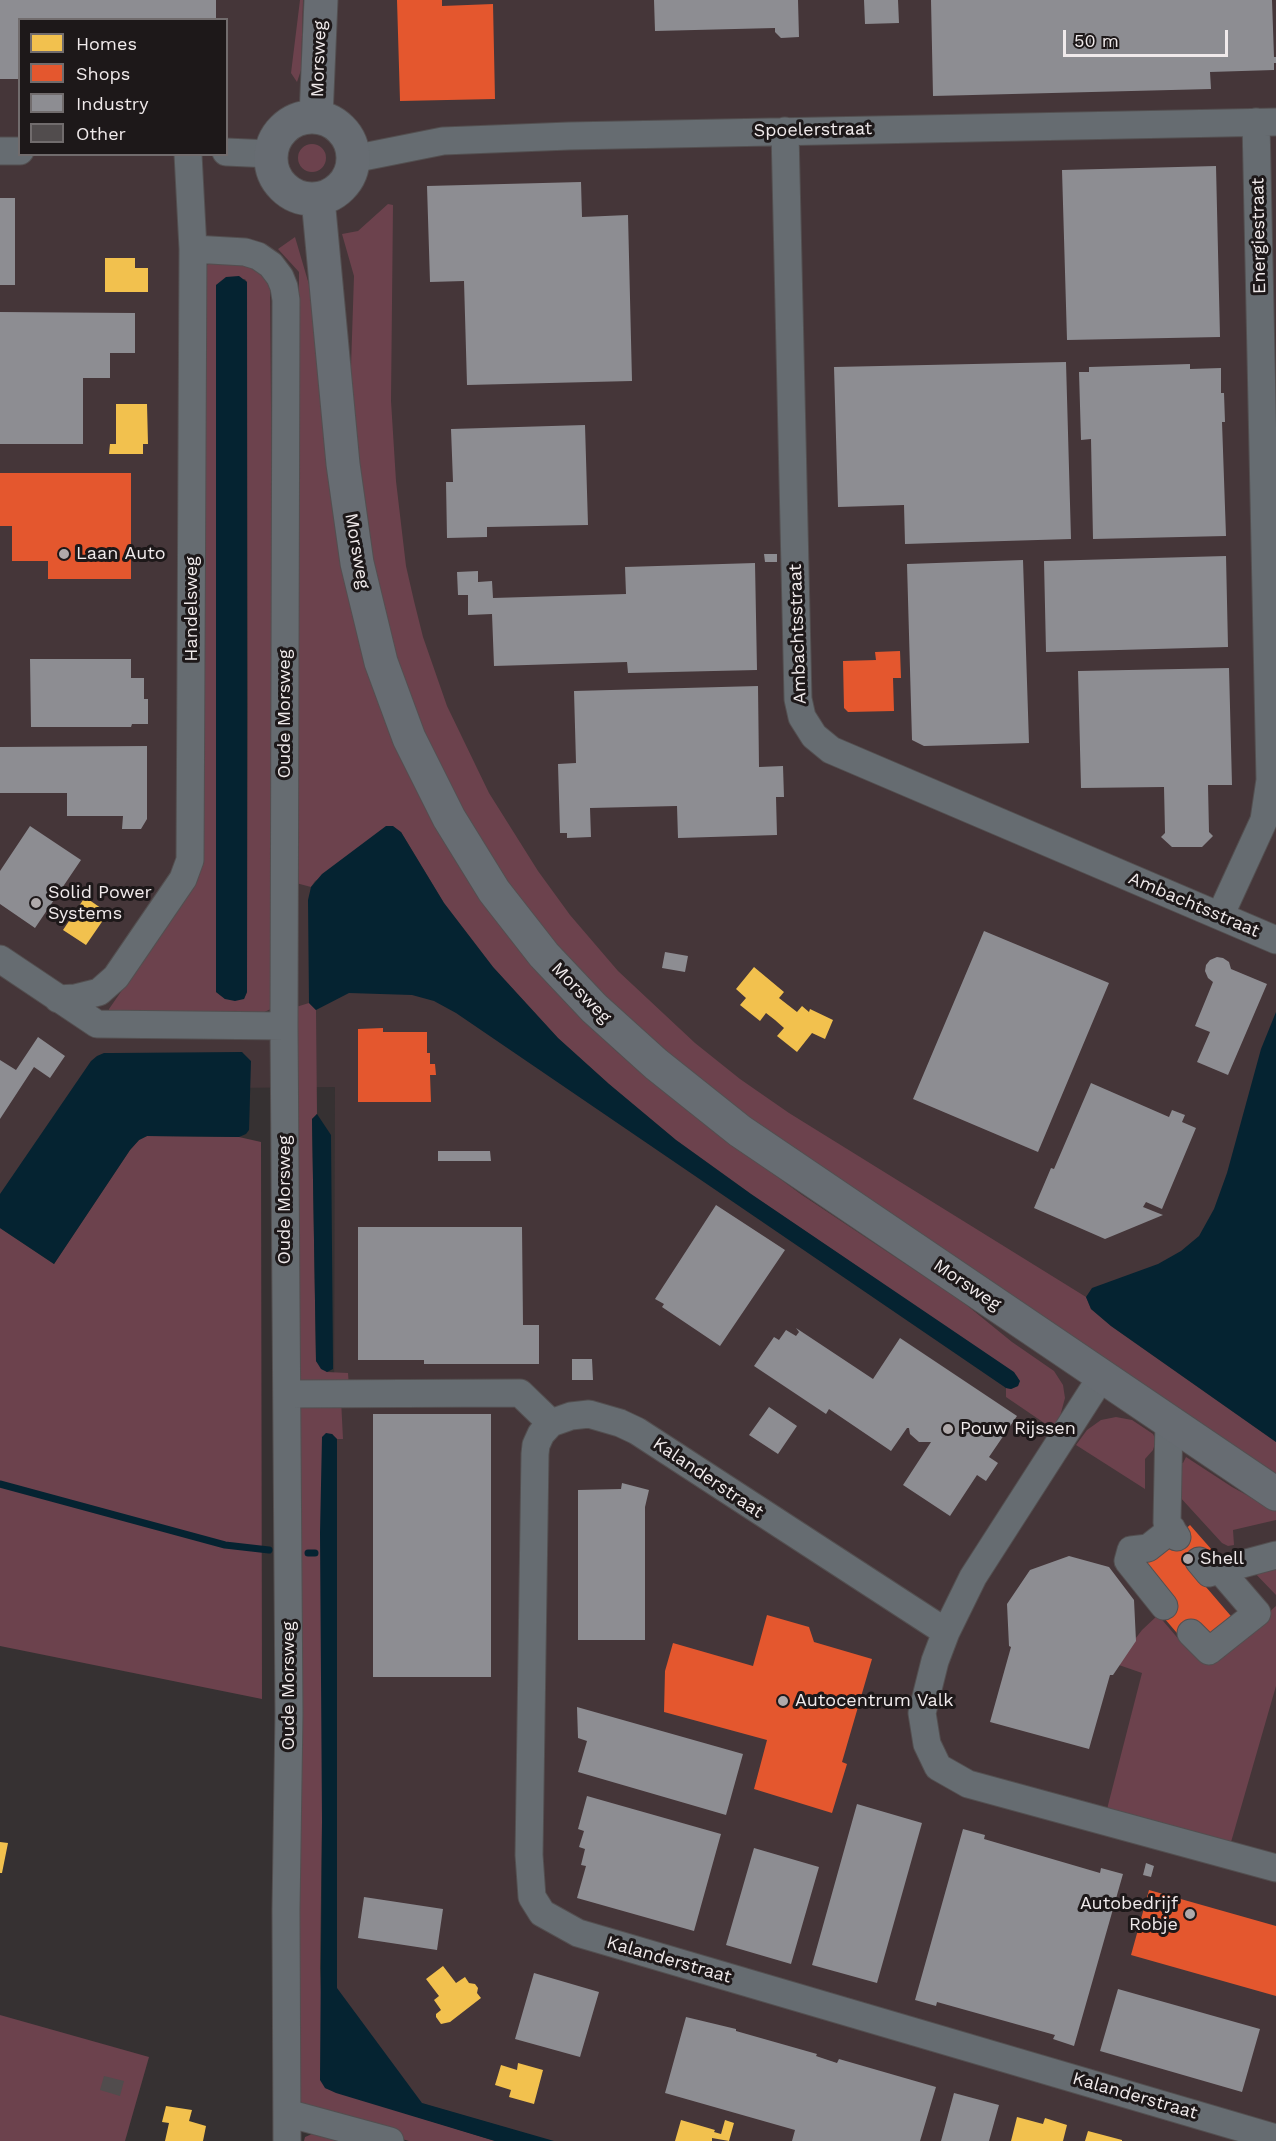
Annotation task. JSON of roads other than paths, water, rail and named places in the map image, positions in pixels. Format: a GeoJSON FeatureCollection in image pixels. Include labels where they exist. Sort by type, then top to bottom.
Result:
{"type":"FeatureCollection","features":[{"type":"Feature","properties":{"kind":"main road","name":"Morsweg"},"geometry":{"type":"LineString","coordinates":[[316,117],[321,0]]}},
{"type":"Feature","properties":{"kind":"main road"},"geometry":{"type":"LineString","coordinates":[[316,117],[326,119],[343,131],[348,139],[353,159],[351,170],[339,189],[318,199],[297,196],[280,184],[274,175],[271,154],[278,134],[286,126],[295,120],[316,117]]}},
{"type":"Feature","properties":{"kind":"main road","name":"Morsweg"},"geometry":{"type":"LineString","coordinates":[[318,199],[343,464],[357,563],[381,662],[409,738],[449,818],[494,891],[544,955],[594,1008],[656,1064],[740,1131],[1276,1494]]}},
{"type":"Feature","properties":{"kind":"street","name":"Spoelerstraat"},"geometry":{"type":"LineString","coordinates":[[353,159],[443,141],[786,131],[1266,122]]}},
{"type":"Feature","properties":{"kind":"street","name":"Energiestraat"},"geometry":{"type":"LineString","coordinates":[[1220,916],[1264,820],[1270,780],[1266,122]]}},
{"type":"Feature","properties":{"kind":"street","name":"Ambachtsstraat"},"geometry":{"type":"LineString","coordinates":[[786,131],[798,699],[802,717],[814,736],[831,750],[1276,940]]}},
{"type":"Feature","properties":{"kind":"street"},"geometry":{"type":"LineString","coordinates":[[0,151],[18,151]]}},
{"type":"Feature","properties":{"kind":"street"},"geometry":{"type":"LineString","coordinates":[[228,152],[271,154]]}},
{"type":"Feature","properties":{"kind":"street","name":"Handelsweg"},"geometry":{"type":"LineString","coordinates":[[58,999],[75,998],[99,992],[116,977],[183,879],[190,860],[193,249],[188,156]]}},
{"type":"Feature","properties":{"kind":"street","name":"Oude Morsweg"},"geometry":{"type":"LineString","coordinates":[[193,249],[245,252],[258,256],[271,265],[280,277],[286,300],[284,1026],[290,1702],[286,1910],[287,2113]]}},
{"type":"Feature","properties":{"kind":"street"},"geometry":{"type":"LineString","coordinates":[[0,959],[97,1024],[284,1026]]}},
{"type":"Feature","properties":{"kind":"street"},"geometry":{"type":"LineString","coordinates":[[1102,1376],[973,1577],[946,1632],[935,1661],[921,1713],[927,1744],[938,1767],[968,1784],[1276,1869]]}},
{"type":"Feature","properties":{"kind":"street"},"geometry":{"type":"LineString","coordinates":[[287,1394],[520,1393],[551,1424]]}},
{"type":"Feature","properties":{"kind":"street","name":"Kalanderstraat"},"geometry":{"type":"LineString","coordinates":[[946,1632],[637,1431],[620,1423],[589,1414],[571,1416],[551,1424],[541,1434],[536,1445],[535,1477],[529,1855],[532,1897],[542,1913],[578,1933],[1276,2138]]}},
{"type":"Feature","properties":{"kind":"street"},"geometry":{"type":"LineString","coordinates":[[1164,1606],[1128,1561],[1131,1550],[1148,1548],[1174,1533],[1167,1523],[1169,1420]]}},
{"type":"Feature","properties":{"kind":"street"},"geometry":{"type":"LineString","coordinates":[[1191,1632],[1209,1652],[1257,1613],[1209,1565],[1276,1555]]}},
{"type":"Feature","properties":{"kind":"street"},"geometry":{"type":"LineString","coordinates":[[287,2141],[287,2113],[390,2141]]}},
{"type":"Feature","properties":{"kind":"water"},"geometry":{"type":"Polygon","coordinates":[[[239,276],[247,282],[247,992],[244,999],[235,1001],[225,999],[216,992],[216,285],[226,277],[239,276]]]}},
{"type":"Feature","properties":{"kind":"water"},"geometry":{"type":"Polygon","coordinates":[[[386,826],[393,826],[401,832],[444,903],[493,967],[558,1038],[609,1084],[676,1140],[751,1194],[1014,1372],[1020,1381],[1018,1386],[1011,1389],[1006,1388],[456,1013],[434,1001],[412,995],[349,993],[316,1010],[309,1003],[308,900],[311,887],[322,874],[386,826]]]}},
{"type":"Feature","properties":{"kind":"water"},"geometry":{"type":"Polygon","coordinates":[[[1276,1012],[1276,1442],[1111,1326],[1091,1309],[1086,1297],[1092,1288],[1158,1264],[1181,1251],[1199,1236],[1214,1209],[1227,1173],[1261,1049],[1276,1012]]]}},
{"type":"Feature","properties":{"kind":"water"},"geometry":{"type":"Polygon","coordinates":[[[242,1052],[251,1061],[249,1130],[246,1134],[239,1137],[147,1136],[139,1140],[54,1264],[0,1228],[0,1194],[91,1061],[97,1056],[104,1053],[242,1052]]]}},
{"type":"Feature","properties":{"kind":"water"},"geometry":{"type":"Polygon","coordinates":[[[317,1114],[331,1135],[333,1369],[327,1372],[321,1369],[316,1361],[312,1119],[317,1114]]]}},
{"type":"Feature","properties":{"kind":"water"},"geometry":{"type":"Polygon","coordinates":[[[326,1433],[332,1434],[337,1439],[337,1988],[422,2103],[554,2141],[495,2141],[336,2093],[325,2088],[320,2080],[322,1822],[320,1533],[322,1437],[326,1433]]]}},
{"type":"Feature","properties":{"kind":"waterway"},"geometry":{"type":"LineString","coordinates":[[0,1484],[225,1545],[269,1550]]}},
{"type":"Feature","properties":{"kind":"waterway"},"geometry":{"type":"LineString","coordinates":[[308,1553],[315,1553]]}},
{"type":"Feature","properties":{"kind":"place","name":"Laan Auto"},"geometry":{"type":"Point","coordinates":[64,554]}},
{"type":"Feature","properties":{"kind":"place","name":"Solid Power Systems"},"geometry":{"type":"Point","coordinates":[36,903]}},
{"type":"Feature","properties":{"kind":"place","name":"Pouw Rijssen"},"geometry":{"type":"Point","coordinates":[948,1429]}},
{"type":"Feature","properties":{"kind":"place","name":"Shell"},"geometry":{"type":"Point","coordinates":[1188,1559]}},
{"type":"Feature","properties":{"kind":"place","name":"Autocentrum Valk"},"geometry":{"type":"Point","coordinates":[783,1701]}},
{"type":"Feature","properties":{"kind":"place","name":"Autobedrijf Robje"},"geometry":{"type":"Point","coordinates":[1190,1914]}}]}
